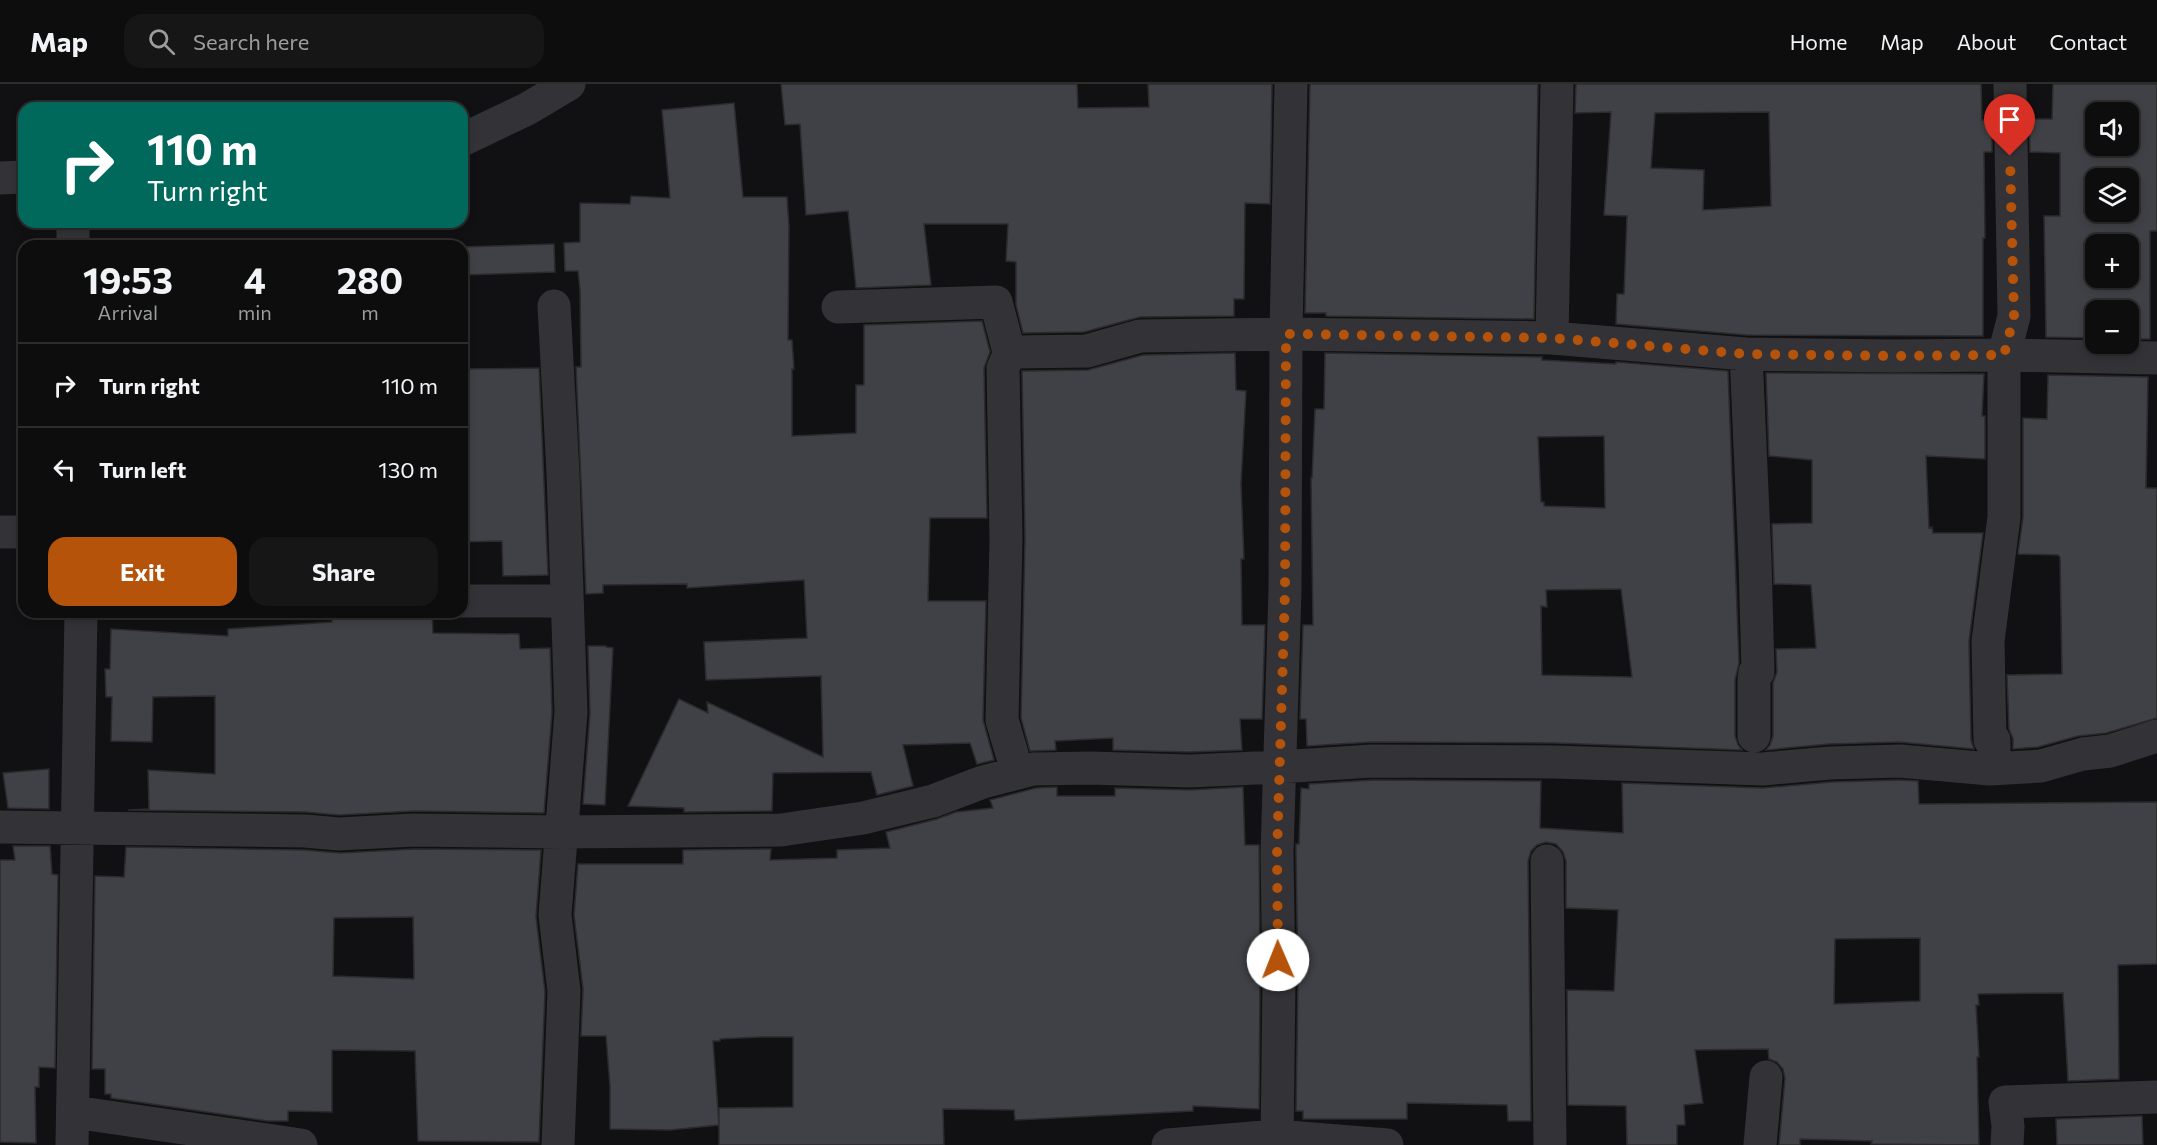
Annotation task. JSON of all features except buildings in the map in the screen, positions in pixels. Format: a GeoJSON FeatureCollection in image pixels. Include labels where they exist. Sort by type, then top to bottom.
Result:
{"type":"FeatureCollection","features":[{"type":"Feature","properties":{"kind":"street"},"geometry":{"type":"LineString","coordinates":[[468,137],[527,109],[569,84]]}},
{"type":"Feature","properties":{"kind":"street"},"geometry":{"type":"LineString","coordinates":[[1277,1140],[1279,981],[1277,854],[1285,590],[1286,334],[1291,84]]}},
{"type":"Feature","properties":{"kind":"street"},"geometry":{"type":"LineString","coordinates":[[1552,338],[1557,84]]}},
{"type":"Feature","properties":{"kind":"street"},"geometry":{"type":"LineString","coordinates":[[1994,756],[1994,740],[1990,740],[1988,641],[2004,517],[2004,355],[2014,316],[2010,84]]}},
{"type":"Feature","properties":{"kind":"street"},"geometry":{"type":"LineString","coordinates":[[0,178],[18,177]]}},
{"type":"Feature","properties":{"kind":"street"},"geometry":{"type":"LineString","coordinates":[[838,307],[996,302],[1010,352],[1003,368],[1006,539],[1002,720],[1012,754]]}},
{"type":"Feature","properties":{"kind":"street"},"geometry":{"type":"LineString","coordinates":[[554,306],[563,473],[571,712],[555,915],[564,991],[558,1145]]}},
{"type":"Feature","properties":{"kind":"street"},"geometry":{"type":"LineString","coordinates":[[1010,352],[1087,351],[1140,336],[1286,334],[1552,338],[1746,354],[2157,358]]}},
{"type":"Feature","properties":{"kind":"street"},"geometry":{"type":"LineString","coordinates":[[1746,354],[1758,672],[1755,672],[1754,680],[1754,736]]}},
{"type":"Feature","properties":{"kind":"street"},"geometry":{"type":"LineString","coordinates":[[0,532],[18,532]]}},
{"type":"Feature","properties":{"kind":"street"},"geometry":{"type":"LineString","coordinates":[[468,601],[567,601]]}},
{"type":"Feature","properties":{"kind":"street"},"geometry":{"type":"LineString","coordinates":[[72,1145],[81,618]]}},
{"type":"Feature","properties":{"kind":"street"},"geometry":{"type":"LineString","coordinates":[[0,827],[305,831],[339,834],[414,830],[562,832],[781,830],[863,818],[933,801],[983,782],[1033,769],[1190,771],[1382,761],[1555,762],[1763,769],[1830,763],[1900,761],[1990,769],[2042,766],[2083,754],[2110,751],[2157,736]]}},
{"type":"Feature","properties":{"kind":"street"},"geometry":{"type":"LineString","coordinates":[[1546,861],[1550,1145]]}},
{"type":"Feature","properties":{"kind":"street"},"geometry":{"type":"LineString","coordinates":[[1760,1145],[1766,1077]]}},
{"type":"Feature","properties":{"kind":"street"},"geometry":{"type":"LineString","coordinates":[[2007,1145],[2006,1102],[2157,1097]]}},
{"type":"Feature","properties":{"kind":"street"},"geometry":{"type":"LineString","coordinates":[[74,1112],[301,1145]]}},
{"type":"Feature","properties":{"kind":"street"},"geometry":{"type":"LineString","coordinates":[[1168,1145],[1277,1140],[1387,1145]]}},
{"type":"Feature","properties":{"kind":"route"},"geometry":{"type":"LineString","coordinates":[[1278,960],[1277,854],[1285,590],[1286,334],[1552,338],[1746,354],[2004,355],[2014,316],[2010,156]]}}]}
